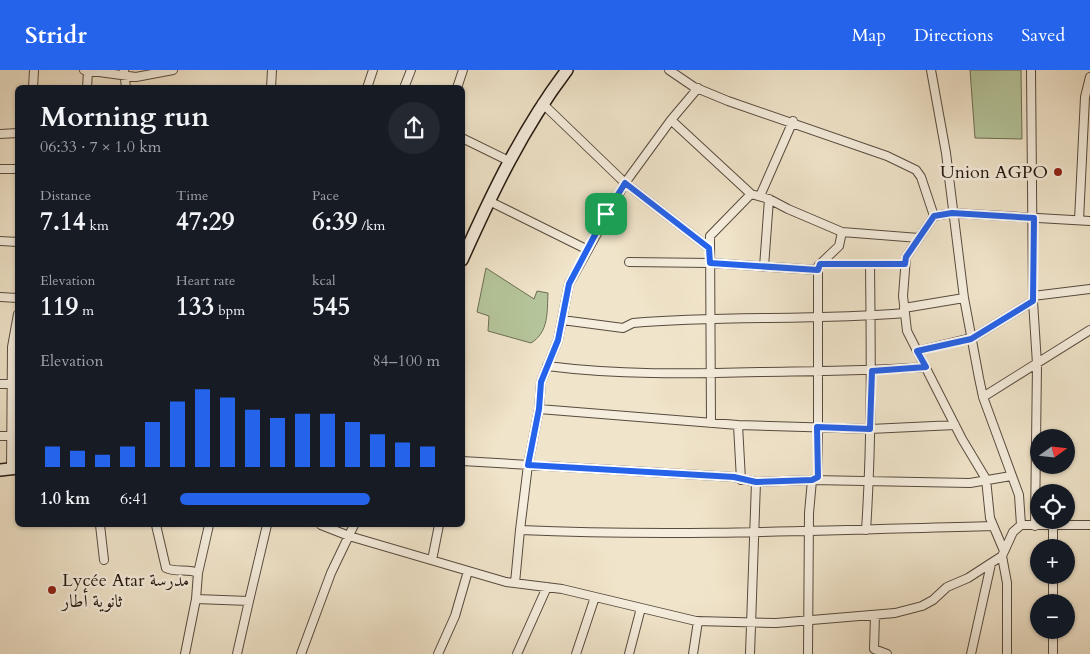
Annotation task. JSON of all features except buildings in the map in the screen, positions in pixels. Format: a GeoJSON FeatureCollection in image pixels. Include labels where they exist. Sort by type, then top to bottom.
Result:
{"type":"FeatureCollection","features":[{"type":"Feature","properties":{"kind":"street"},"geometry":{"type":"LineString","coordinates":[[33,85],[34,70]]}},
{"type":"Feature","properties":{"kind":"street"},"geometry":{"type":"LineString","coordinates":[[84,70],[125,73],[136,77],[173,70]]}},
{"type":"Feature","properties":{"kind":"street"},"geometry":{"type":"LineString","coordinates":[[271,85],[272,70]]}},
{"type":"Feature","properties":{"kind":"street"},"geometry":{"type":"LineString","coordinates":[[368,85],[373,70]]}},
{"type":"Feature","properties":{"kind":"street"},"geometry":{"type":"LineString","coordinates":[[405,85],[411,70]]}},
{"type":"Feature","properties":{"kind":"street"},"geometry":{"type":"LineString","coordinates":[[458,85],[463,70]]}},
{"type":"Feature","properties":{"kind":"street"},"geometry":{"type":"LineString","coordinates":[[465,253],[509,161],[542,103],[567,70]]}},
{"type":"Feature","properties":{"kind":"street"},"geometry":{"type":"LineString","coordinates":[[669,70],[698,88],[886,156],[916,170],[921,177],[934,216]]}},
{"type":"Feature","properties":{"kind":"street"},"geometry":{"type":"LineString","coordinates":[[931,70],[946,153],[952,213],[971,338],[983,397],[1021,504],[1021,526]]}},
{"type":"Feature","properties":{"kind":"street"},"geometry":{"type":"LineString","coordinates":[[1031,70],[1034,218],[1033,298],[1037,364],[1036,484]]}},
{"type":"Feature","properties":{"kind":"street"},"geometry":{"type":"LineString","coordinates":[[87,85],[88,71]]}},
{"type":"Feature","properties":{"kind":"street"},"geometry":{"type":"LineString","coordinates":[[1079,220],[1085,97],[1090,77]]}},
{"type":"Feature","properties":{"kind":"street"},"geometry":{"type":"LineString","coordinates":[[516,583],[528,465],[539,409],[541,382],[558,340],[569,284],[625,183],[671,120],[698,88]]}},
{"type":"Feature","properties":{"kind":"street"},"geometry":{"type":"LineString","coordinates":[[542,103],[625,183],[709,248]]}},
{"type":"Feature","properties":{"kind":"street"},"geometry":{"type":"LineString","coordinates":[[671,120],[709,158],[751,194],[769,199],[842,232],[919,238]]}},
{"type":"Feature","properties":{"kind":"street"},"geometry":{"type":"LineString","coordinates":[[760,196],[793,122]]}},
{"type":"Feature","properties":{"kind":"street"},"geometry":{"type":"LineString","coordinates":[[0,134],[15,133]]}},
{"type":"Feature","properties":{"kind":"street"},"geometry":{"type":"LineString","coordinates":[[465,139],[509,161]]}},
{"type":"Feature","properties":{"kind":"street"},"geometry":{"type":"LineString","coordinates":[[0,169],[15,169]]}},
{"type":"Feature","properties":{"kind":"street"},"geometry":{"type":"LineString","coordinates":[[711,423],[710,236],[751,194]]}},
{"type":"Feature","properties":{"kind":"street"},"geometry":{"type":"LineString","coordinates":[[764,266],[769,199]]}},
{"type":"Feature","properties":{"kind":"street"},"geometry":{"type":"LineString","coordinates":[[489,201],[588,250]]}},
{"type":"Feature","properties":{"kind":"street"},"geometry":{"type":"LineString","coordinates":[[1007,654],[1007,583],[1003,554],[990,518],[986,479],[955,425],[907,331],[902,296],[906,257],[934,216],[952,213],[1090,221]]}},
{"type":"Feature","properties":{"kind":"street"},"geometry":{"type":"LineString","coordinates":[[812,480],[818,477],[817,371],[819,267],[839,246],[842,232]]}},
{"type":"Feature","properties":{"kind":"street"},"geometry":{"type":"LineString","coordinates":[[0,241],[15,242]]}},
{"type":"Feature","properties":{"kind":"street"},"geometry":{"type":"LineString","coordinates":[[630,262],[819,267],[905,264]]}},
{"type":"Feature","properties":{"kind":"street"},"geometry":{"type":"LineString","coordinates":[[866,530],[872,371],[870,264]]}},
{"type":"Feature","properties":{"kind":"street"},"geometry":{"type":"LineString","coordinates":[[917,351],[971,338],[1033,298],[1090,289]]}},
{"type":"Feature","properties":{"kind":"street"},"geometry":{"type":"LineString","coordinates":[[0,297],[15,298]]}},
{"type":"Feature","properties":{"kind":"street"},"geometry":{"type":"LineString","coordinates":[[562,320],[623,328],[633,323],[710,318],[871,316],[964,298]]}},
{"type":"Feature","properties":{"kind":"street"},"geometry":{"type":"LineString","coordinates":[[10,469],[12,347],[15,330]]}},
{"type":"Feature","properties":{"kind":"street"},"geometry":{"type":"LineString","coordinates":[[983,397],[1090,330]]}},
{"type":"Feature","properties":{"kind":"street"},"geometry":{"type":"LineString","coordinates":[[547,366],[585,371],[711,373],[872,371],[926,367]]}},
{"type":"Feature","properties":{"kind":"street"},"geometry":{"type":"LineString","coordinates":[[0,384],[12,384]]}},
{"type":"Feature","properties":{"kind":"street"},"geometry":{"type":"LineString","coordinates":[[539,409],[738,425],[870,429],[955,425]]}},
{"type":"Feature","properties":{"kind":"street"},"geometry":{"type":"LineString","coordinates":[[738,425],[741,480]]}},
{"type":"Feature","properties":{"kind":"street"},"geometry":{"type":"LineString","coordinates":[[0,436],[12,436]]}},
{"type":"Feature","properties":{"kind":"street"},"geometry":{"type":"LineString","coordinates":[[465,461],[734,477],[756,482],[812,480],[970,483],[1011,476]]}},
{"type":"Feature","properties":{"kind":"street"},"geometry":{"type":"LineString","coordinates":[[808,654],[808,531],[812,480]]}},
{"type":"Feature","properties":{"kind":"street"},"geometry":{"type":"LineString","coordinates":[[750,654],[756,482]]}},
{"type":"Feature","properties":{"kind":"street"},"geometry":{"type":"LineString","coordinates":[[1075,525],[1090,525]]}},
{"type":"Feature","properties":{"kind":"street"},"geometry":{"type":"LineString","coordinates":[[520,530],[600,534],[754,533],[993,526]]}},
{"type":"Feature","properties":{"kind":"street"},"geometry":{"type":"LineString","coordinates":[[326,527],[349,536],[516,583],[596,597],[698,621],[750,622],[809,621],[875,615],[922,606],[933,600],[948,587],[991,564],[1003,554],[1013,532],[1021,526],[1030,526]]}},
{"type":"Feature","properties":{"kind":"street"},"geometry":{"type":"LineString","coordinates":[[100,527],[104,560]]}},
{"type":"Feature","properties":{"kind":"street"},"geometry":{"type":"LineString","coordinates":[[156,527],[166,568],[176,572],[195,571],[198,573]]}},
{"type":"Feature","properties":{"kind":"street"},"geometry":{"type":"LineString","coordinates":[[185,654],[196,599],[198,573],[209,527]]}},
{"type":"Feature","properties":{"kind":"street"},"geometry":{"type":"LineString","coordinates":[[237,654],[267,527]]}},
{"type":"Feature","properties":{"kind":"street"},"geometry":{"type":"LineString","coordinates":[[301,654],[331,573],[353,527]]}},
{"type":"Feature","properties":{"kind":"street"},"geometry":{"type":"LineString","coordinates":[[432,560],[439,527]]}},
{"type":"Feature","properties":{"kind":"street"},"geometry":{"type":"LineString","coordinates":[[971,654],[991,564]]}},
{"type":"Feature","properties":{"kind":"street"},"geometry":{"type":"LineString","coordinates":[[438,654],[455,616],[468,571]]}},
{"type":"Feature","properties":{"kind":"street"},"geometry":{"type":"LineString","coordinates":[[517,654],[546,587]]}},
{"type":"Feature","properties":{"kind":"street"},"geometry":{"type":"LineString","coordinates":[[576,654],[596,597]]}},
{"type":"Feature","properties":{"kind":"street"},"geometry":{"type":"LineString","coordinates":[[196,599],[249,601]]}},
{"type":"Feature","properties":{"kind":"street"},"geometry":{"type":"LineString","coordinates":[[629,654],[641,608]]}},
{"type":"Feature","properties":{"kind":"street"},"geometry":{"type":"LineString","coordinates":[[875,615],[874,649],[887,654]]}},
{"type":"Feature","properties":{"kind":"street"},"geometry":{"type":"LineString","coordinates":[[693,654],[698,621]]}},
{"type":"Feature","properties":{"kind":"street"},"geometry":{"type":"LineString","coordinates":[[1053,639],[1053,654]]}},
{"type":"Feature","properties":{"kind":"green space"},"geometry":{"type":"Polygon","coordinates":[[[970,70],[1021,70],[1022,139],[975,138],[970,70]]]}},
{"type":"Feature","properties":{"kind":"green space"},"geometry":{"type":"Polygon","coordinates":[[[486,268],[534,299],[537,291],[548,293],[544,327],[537,338],[531,343],[488,331],[489,316],[477,312],[486,268]]]}},
{"type":"Feature","properties":{"kind":"place","name":"Union AGPO"},"geometry":{"type":"Point","coordinates":[1058,172]}},
{"type":"Feature","properties":{"kind":"place","name":"Lycée Atar مدرسة ثانوية أطار"},"geometry":{"type":"Point","coordinates":[52,590]}},
{"type":"Feature","properties":{"kind":"route"},"geometry":{"type":"LineString","coordinates":[[625,183],[709,248],[710,263],[818,270],[820,264],[905,264],[906,257],[934,216],[952,213],[1034,218],[1033,301],[971,339],[917,351],[926,367],[872,371],[870,429],[817,427],[818,477],[812,480],[756,482],[734,477],[528,465],[539,409],[541,382],[558,340],[569,284],[606,214],[625,183]]}}]}
